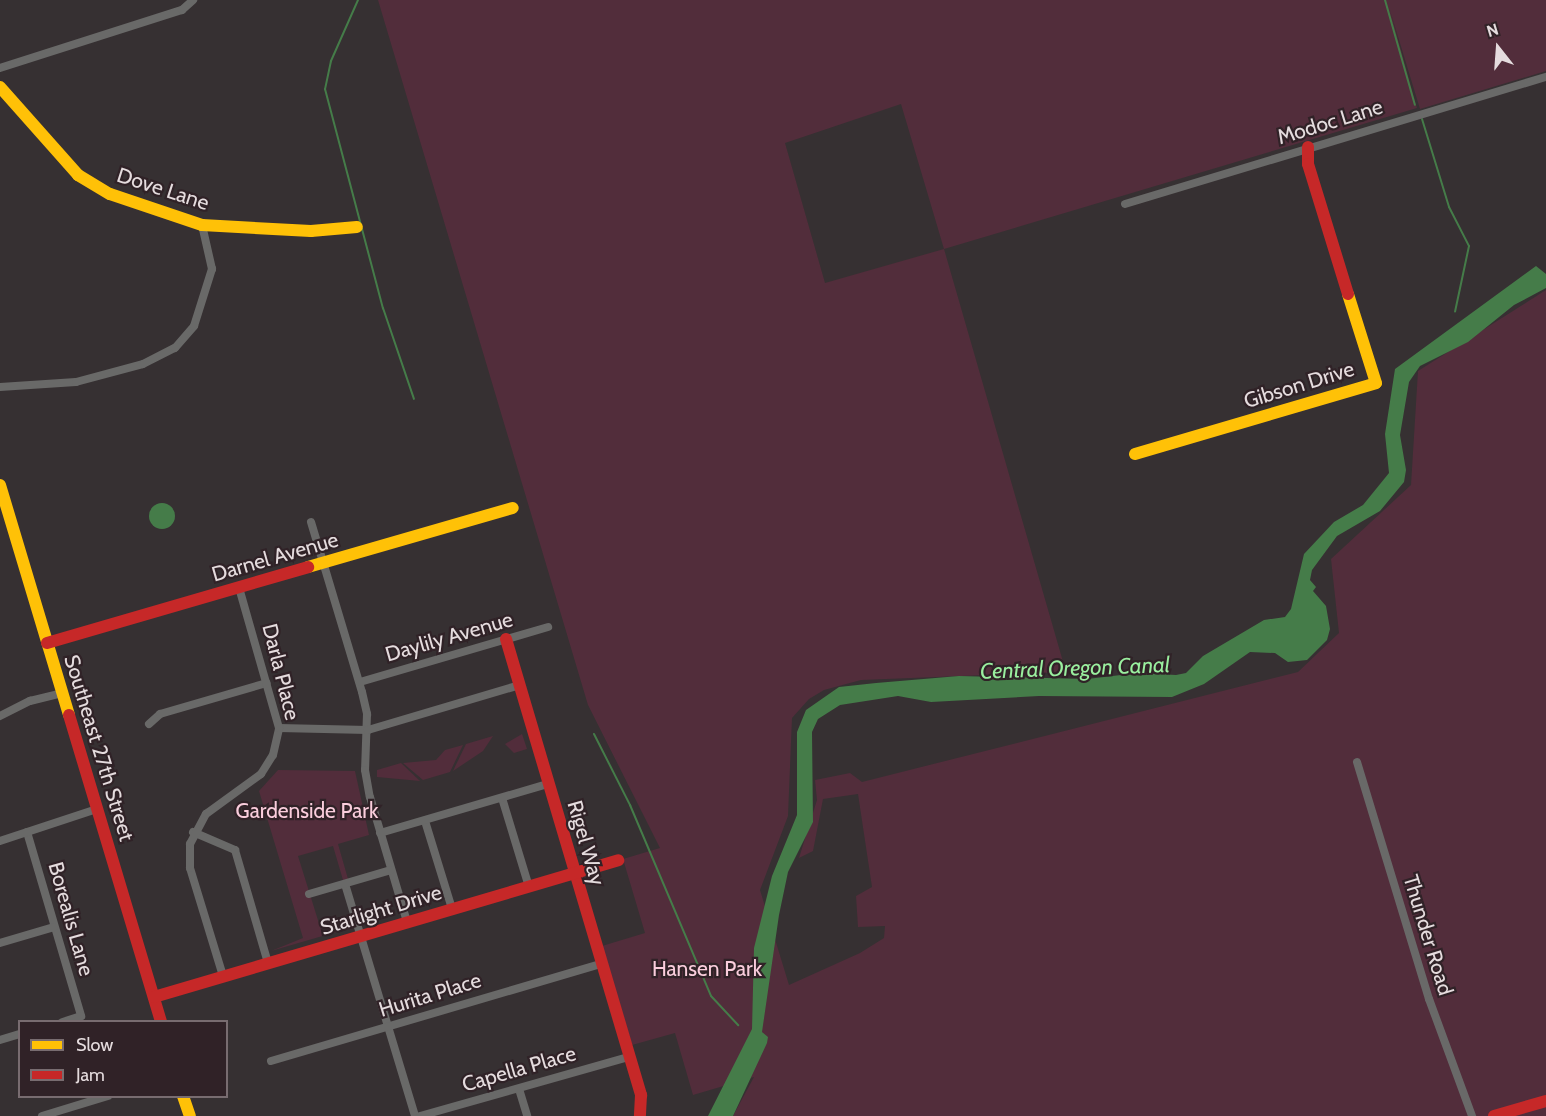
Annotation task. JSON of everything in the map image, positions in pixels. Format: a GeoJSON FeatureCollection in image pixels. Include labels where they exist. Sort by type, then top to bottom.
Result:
{"type":"FeatureCollection","features":[{"type":"Feature","properties":{"kind":"street"},"geometry":{"type":"LineString","coordinates":[[0,68],[182,10],[193,0]]}},
{"type":"Feature","properties":{"kind":"street","name":"Modoc Lane"},"geometry":{"type":"LineString","coordinates":[[1125,204],[1546,77]]}},
{"type":"Feature","properties":{"kind":"street","name":"Dove Lane"},"geometry":{"type":"LineString","coordinates":[[0,87],[78,176],[110,194],[202,225],[311,231],[357,227]]}},
{"type":"Feature","properties":{"kind":"street","name":"Gibson Drive"},"geometry":{"type":"LineString","coordinates":[[1135,454],[1376,383],[1308,164],[1308,147]]}},
{"type":"Feature","properties":{"kind":"street"},"geometry":{"type":"LineString","coordinates":[[0,387],[76,382],[143,364],[175,348],[194,326],[212,269],[202,225]]}},
{"type":"Feature","properties":{"kind":"street","name":"Southeast 27th Street"},"geometry":{"type":"LineString","coordinates":[[0,485],[160,1020]]}},
{"type":"Feature","properties":{"kind":"street","name":"Darnel Avenue"},"geometry":{"type":"LineString","coordinates":[[47,643],[513,508]]}},
{"type":"Feature","properties":{"kind":"street"},"geometry":{"type":"LineString","coordinates":[[311,522],[360,682],[368,730],[366,781],[407,922]]}},
{"type":"Feature","properties":{"kind":"street","name":"Darla Place"},"geometry":{"type":"LineString","coordinates":[[193,832],[219,802],[261,774],[273,755],[279,728],[239,588]]}},
{"type":"Feature","properties":{"kind":"street","name":"Daylily Avenue"},"geometry":{"type":"LineString","coordinates":[[360,682],[548,627]]}},
{"type":"Feature","properties":{"kind":"street","name":"Rigel Way"},"geometry":{"type":"LineString","coordinates":[[506,639],[600,964],[641,1095],[640,1116]]}},
{"type":"Feature","properties":{"kind":"street"},"geometry":{"type":"LineString","coordinates":[[149,724],[160,714],[267,683]]}},
{"type":"Feature","properties":{"kind":"street"},"geometry":{"type":"LineString","coordinates":[[279,728],[368,730],[520,685]]}},
{"type":"Feature","properties":{"kind":"street"},"geometry":{"type":"LineString","coordinates":[[0,716],[30,701],[62,693]]}},
{"type":"Feature","properties":{"kind":"street","name":"Thunder Road"},"geometry":{"type":"LineString","coordinates":[[1357,762],[1429,999],[1472,1116]]}},
{"type":"Feature","properties":{"kind":"street"},"geometry":{"type":"LineString","coordinates":[[380,833],[548,784]]}},
{"type":"Feature","properties":{"kind":"street"},"geometry":{"type":"LineString","coordinates":[[502,798],[529,887]]}},
{"type":"Feature","properties":{"kind":"street"},"geometry":{"type":"LineString","coordinates":[[0,841],[97,809]]}},
{"type":"Feature","properties":{"kind":"street"},"geometry":{"type":"LineString","coordinates":[[425,821],[452,909]]}},
{"type":"Feature","properties":{"kind":"street","name":"Borealis Lane"},"geometry":{"type":"LineString","coordinates":[[27,832],[81,1016],[68,1020]]}},
{"type":"Feature","properties":{"kind":"street"},"geometry":{"type":"LineString","coordinates":[[223,976],[190,868],[193,832],[235,850],[268,963]]}},
{"type":"Feature","properties":{"kind":"street","name":"Starlight Drive"},"geometry":{"type":"LineString","coordinates":[[154,997],[618,860]]}},
{"type":"Feature","properties":{"kind":"street"},"geometry":{"type":"LineString","coordinates":[[309,894],[391,870]]}},
{"type":"Feature","properties":{"kind":"street"},"geometry":{"type":"LineString","coordinates":[[345,884],[415,1116]]}},
{"type":"Feature","properties":{"kind":"street"},"geometry":{"type":"LineString","coordinates":[[0,944],[54,927]]}},
{"type":"Feature","properties":{"kind":"street","name":"Hurita Place"},"geometry":{"type":"LineString","coordinates":[[271,1061],[600,964]]}},
{"type":"Feature","properties":{"kind":"street"},"geometry":{"type":"LineString","coordinates":[[0,1040],[18,1035]]}},
{"type":"Feature","properties":{"kind":"street","name":"Capella Place"},"geometry":{"type":"LineString","coordinates":[[420,1116],[628,1057]]}},
{"type":"Feature","properties":{"kind":"street"},"geometry":{"type":"LineString","coordinates":[[519,1089],[527,1116]]}},
{"type":"Feature","properties":{"kind":"street"},"geometry":{"type":"LineString","coordinates":[[42,1116],[101,1098]]}},
{"type":"Feature","properties":{"kind":"street"},"geometry":{"type":"LineString","coordinates":[[184,1098],[189,1116]]}},
{"type":"Feature","properties":{"kind":"street"},"geometry":{"type":"LineString","coordinates":[[1494,1116],[1546,1101]]}},
{"type":"Feature","properties":{"kind":"green space","name":"Hansen Park"},"geometry":{"type":"Polygon","coordinates":[[[378,0],[1546,0],[1546,71],[1420,109],[1389,7],[1417,108],[944,249],[1066,672],[861,680],[824,690],[809,699],[792,718],[788,816],[760,890],[789,985],[860,953],[884,938],[885,926],[858,927],[856,896],[872,887],[858,794],[823,799],[813,851],[799,858],[817,800],[815,780],[850,773],[862,782],[1298,672],[1339,633],[1331,559],[1411,485],[1418,371],[1546,290],[1546,1116],[733,1116],[754,1077],[693,1095],[675,1033],[632,1045],[602,946],[645,933],[623,859],[660,848],[588,705],[378,0]],[[901,104],[785,143],[825,283],[944,249],[901,104]]]}},
{"type":"Feature","properties":{"kind":"green space"},"geometry":{"type":"Polygon","coordinates":[[[522,734],[527,749],[514,753],[505,744],[522,734]]]}},
{"type":"Feature","properties":{"kind":"green space"},"geometry":{"type":"Polygon","coordinates":[[[493,736],[483,751],[453,771],[466,744],[493,736]]]}},
{"type":"Feature","properties":{"kind":"green space"},"geometry":{"type":"Polygon","coordinates":[[[463,745],[450,772],[423,780],[403,763],[436,760],[445,750],[463,745]]]}},
{"type":"Feature","properties":{"kind":"green space"},"geometry":{"type":"Polygon","coordinates":[[[401,763],[420,781],[377,777],[377,770],[401,763]]]}},
{"type":"Feature","properties":{"kind":"green space","name":"Gardenside Park"},"geometry":{"type":"Polygon","coordinates":[[[278,770],[355,771],[369,835],[338,844],[348,879],[343,880],[333,846],[298,856],[322,933],[350,928],[271,951],[303,938],[259,791],[278,770]]]}},
{"type":"Feature","properties":{"kind":"shaded area"},"geometry":{"type":"Polygon","coordinates":[[[1536,266],[1546,274],[1546,288],[1514,305],[1468,342],[1420,366],[1409,382],[1400,435],[1406,470],[1404,482],[1380,511],[1337,536],[1312,570],[1310,580],[1316,587],[1313,591],[1326,606],[1330,629],[1327,640],[1307,660],[1288,662],[1275,653],[1250,652],[1204,684],[1172,697],[1039,696],[931,702],[898,696],[840,705],[818,719],[812,732],[813,822],[788,872],[779,915],[762,1032],[768,1037],[767,1043],[733,1116],[708,1116],[752,1029],[754,948],[772,876],[797,815],[797,732],[806,710],[839,687],[876,683],[959,676],[1087,679],[1138,673],[1176,675],[1186,673],[1203,656],[1264,620],[1285,617],[1291,609],[1304,554],[1334,522],[1363,505],[1389,473],[1385,434],[1395,369],[1536,266]]]}},
{"type":"Feature","properties":{"kind":"shaded area"},"geometry":{"type":"Polygon","coordinates":[[[162,503],[171,507],[175,516],[171,525],[162,529],[153,525],[149,516],[153,507],[162,503]]]}},
{"type":"Feature","properties":{"kind":"waterway"},"geometry":{"type":"LineString","coordinates":[[358,0],[331,61],[325,89],[383,308],[414,399]]}},
{"type":"Feature","properties":{"kind":"waterway"},"geometry":{"type":"LineString","coordinates":[[1385,0],[1415,105]]}},
{"type":"Feature","properties":{"kind":"waterway"},"geometry":{"type":"LineString","coordinates":[[1422,119],[1449,207],[1469,246],[1455,312]]}},
{"type":"Feature","properties":{"kind":"waterway"},"geometry":{"type":"LineString","coordinates":[[594,734],[630,805],[711,996],[738,1025]]}},
{"type":"Feature","properties":{"kind":"traffic: slow"},"geometry":{"type":"LineString","coordinates":[[0,87],[78,175],[110,194],[202,225],[311,231],[357,227]]}},
{"type":"Feature","properties":{"kind":"traffic: slow"},"geometry":{"type":"LineString","coordinates":[[1135,454],[1376,383],[1348,294]]}},
{"type":"Feature","properties":{"kind":"traffic: slow"},"geometry":{"type":"LineString","coordinates":[[0,485],[69,715]]}},
{"type":"Feature","properties":{"kind":"traffic: slow"},"geometry":{"type":"LineString","coordinates":[[308,567],[513,508]]}},
{"type":"Feature","properties":{"kind":"traffic: slow"},"geometry":{"type":"LineString","coordinates":[[184,1098],[190,1116]]}},
{"type":"Feature","properties":{"kind":"traffic: jam"},"geometry":{"type":"LineString","coordinates":[[1308,147],[1308,164],[1348,294]]}},
{"type":"Feature","properties":{"kind":"traffic: jam"},"geometry":{"type":"LineString","coordinates":[[47,643],[308,567]]}},
{"type":"Feature","properties":{"kind":"traffic: jam"},"geometry":{"type":"LineString","coordinates":[[506,639],[641,1095],[640,1116]]}},
{"type":"Feature","properties":{"kind":"traffic: jam"},"geometry":{"type":"LineString","coordinates":[[69,715],[160,1020]]}},
{"type":"Feature","properties":{"kind":"traffic: jam"},"geometry":{"type":"LineString","coordinates":[[154,997],[618,860]]}},
{"type":"Feature","properties":{"kind":"traffic: jam"},"geometry":{"type":"LineString","coordinates":[[1494,1116],[1546,1101]]}},
{"type":"Feature","properties":{"kind":"water label","name":"Central Oregon Canal"},"geometry":{"type":"Point","coordinates":[1075,668]}}]}
